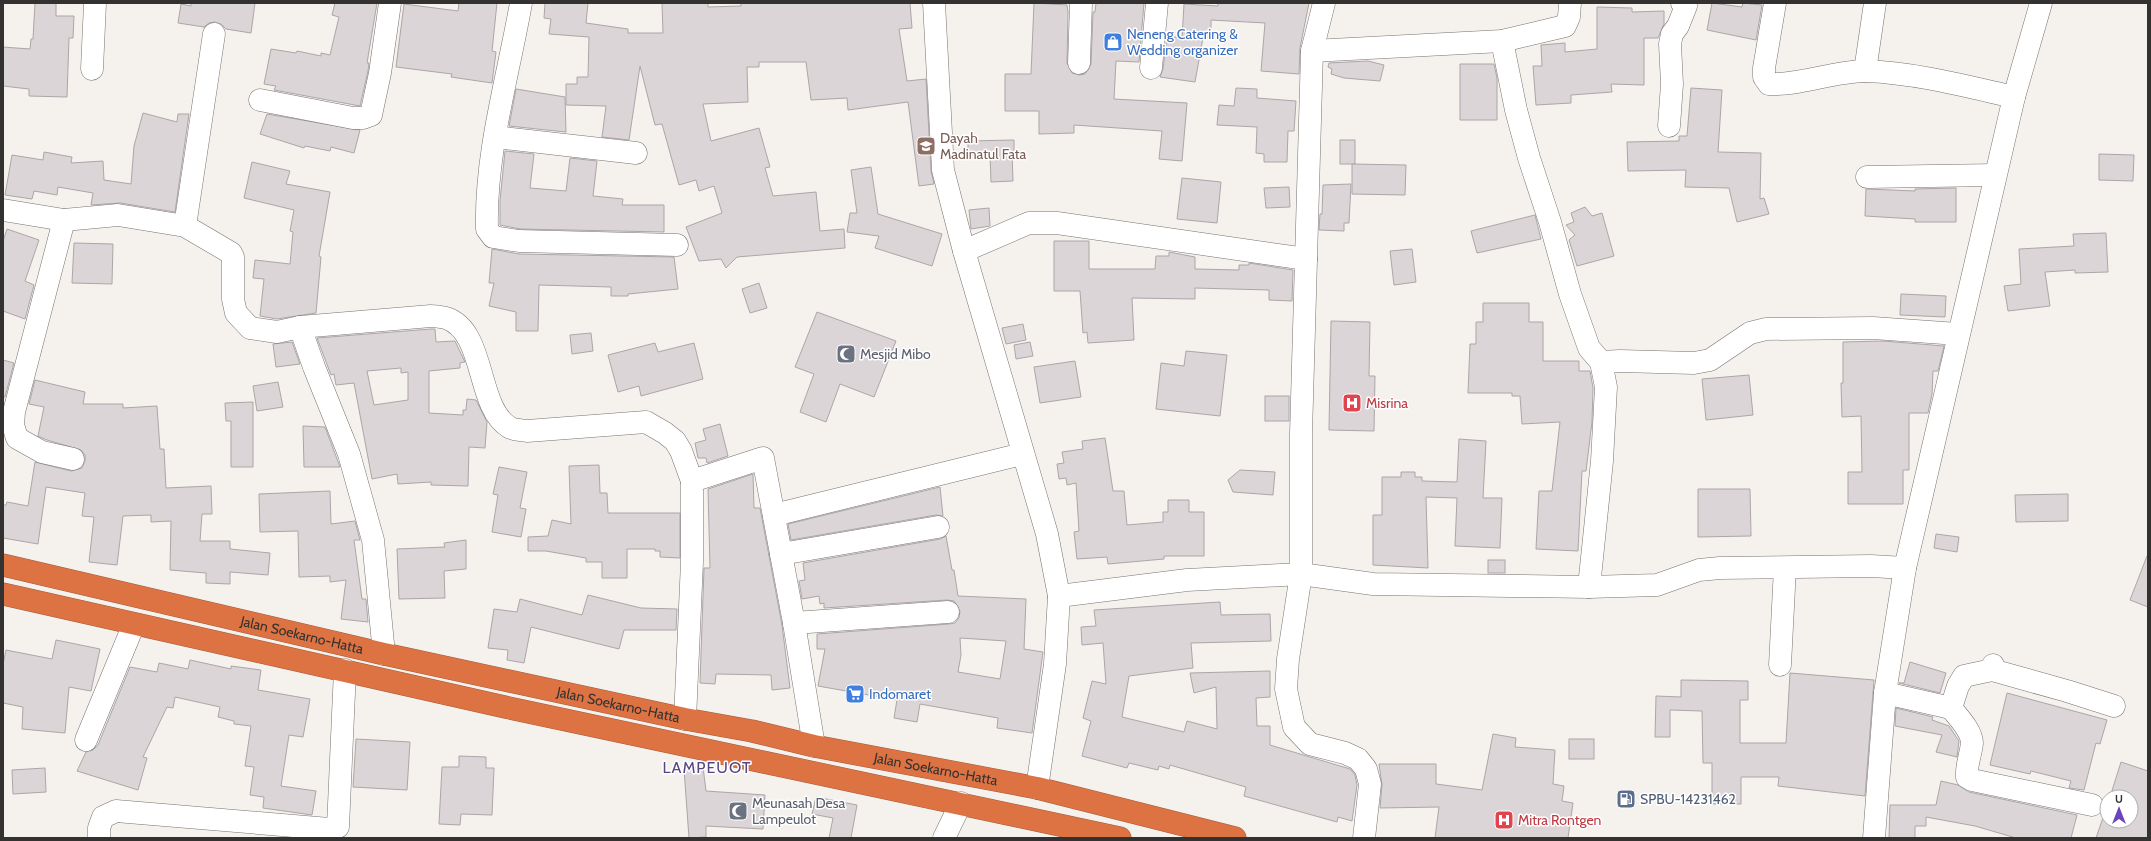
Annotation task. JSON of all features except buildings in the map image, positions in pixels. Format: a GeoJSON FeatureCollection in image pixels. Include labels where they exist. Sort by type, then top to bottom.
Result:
{"type":"FeatureCollection","features":[{"type":"Feature","properties":{"kind":"highway","name":"Jalan Soekarno-Hatta"},"geometry":{"type":"LineString","coordinates":[[3,565],[384,654],[685,719],[752,731],[814,746],[1037,788],[1235,838]]}},
{"type":"Feature","properties":{"kind":"highway","name":"Jalan Soekarno-Hatta"},"geometry":{"type":"LineString","coordinates":[[3,594],[506,707],[1120,838]]}},
{"type":"Feature","properties":{"kind":"street"},"geometry":{"type":"LineString","coordinates":[[92,69],[95,3]]}},
{"type":"Feature","properties":{"kind":"street"},"geometry":{"type":"LineString","coordinates":[[260,100],[353,118],[363,118],[371,115],[380,74],[390,3]]}},
{"type":"Feature","properties":{"kind":"street"},"geometry":{"type":"LineString","coordinates":[[521,3],[495,137],[486,212],[487,229],[493,237],[519,241],[677,245]]}},
{"type":"Feature","properties":{"kind":"street"},"geometry":{"type":"LineString","coordinates":[[934,3],[943,170],[964,251],[1000,371],[1022,454],[1047,534],[1059,596],[1055,664],[1037,788]]}},
{"type":"Feature","properties":{"kind":"street"},"geometry":{"type":"LineString","coordinates":[[1079,63],[1081,3]]}},
{"type":"Feature","properties":{"kind":"street"},"geometry":{"type":"LineString","coordinates":[[1151,68],[1156,3]]}},
{"type":"Feature","properties":{"kind":"street"},"geometry":{"type":"LineString","coordinates":[[1324,3],[1312,51],[1301,434],[1301,574],[1286,677],[1294,727],[1310,744],[1345,753],[1358,759],[1366,770],[1370,784],[1364,838]]}},
{"type":"Feature","properties":{"kind":"street"},"geometry":{"type":"LineString","coordinates":[[1312,51],[1502,40],[1565,26],[1570,3]]}},
{"type":"Feature","properties":{"kind":"street"},"geometry":{"type":"LineString","coordinates":[[1669,126],[1672,84],[1670,44],[1672,34],[1685,11],[1686,6],[1682,3]]}},
{"type":"Feature","properties":{"kind":"street"},"geometry":{"type":"LineString","coordinates":[[1775,3],[1764,68],[1764,77],[1769,84],[1782,85],[1819,76],[1865,71],[1935,79],[2014,97]]}},
{"type":"Feature","properties":{"kind":"street"},"geometry":{"type":"LineString","coordinates":[[1865,71],[1875,3]]}},
{"type":"Feature","properties":{"kind":"street"},"geometry":{"type":"LineString","coordinates":[[1874,838],[1884,693],[1905,568],[1995,175],[2014,97],[2041,3]]}},
{"type":"Feature","properties":{"kind":"street"},"geometry":{"type":"LineString","coordinates":[[185,226],[214,34]]}},
{"type":"Feature","properties":{"kind":"street"},"geometry":{"type":"LineString","coordinates":[[1502,40],[1516,110],[1529,158],[1550,222],[1570,294],[1589,348],[1601,362],[1606,387],[1605,421],[1589,587]]}},
{"type":"Feature","properties":{"kind":"street"},"geometry":{"type":"LineString","coordinates":[[495,137],[636,153]]}},
{"type":"Feature","properties":{"kind":"street"},"geometry":{"type":"LineString","coordinates":[[1867,177],[1995,175]]}},
{"type":"Feature","properties":{"kind":"street"},"geometry":{"type":"LineString","coordinates":[[3,210],[64,220],[118,215],[185,226],[231,253],[233,257],[234,299],[236,313],[250,328],[277,332],[300,326],[430,316],[447,318],[460,328],[469,338],[493,408],[501,421],[510,428],[527,431],[646,422],[665,433],[675,441],[681,451],[692,480],[692,562],[685,719]]}},
{"type":"Feature","properties":{"kind":"street"},"geometry":{"type":"LineString","coordinates":[[64,220],[14,412],[13,425],[17,438],[42,452],[73,459]]}},
{"type":"Feature","properties":{"kind":"street"},"geometry":{"type":"LineString","coordinates":[[964,251],[1029,223],[1057,223],[1306,260]]}},
{"type":"Feature","properties":{"kind":"street"},"geometry":{"type":"LineString","coordinates":[[300,326],[314,367],[349,454],[373,540],[384,654]]}},
{"type":"Feature","properties":{"kind":"street"},"geometry":{"type":"LineString","coordinates":[[1601,362],[1694,363],[1710,360],[1750,333],[1766,329],[1873,328],[1958,334]]}},
{"type":"Feature","properties":{"kind":"street"},"geometry":{"type":"LineString","coordinates":[[774,515],[1022,454]]}},
{"type":"Feature","properties":{"kind":"street"},"geometry":{"type":"LineString","coordinates":[[692,480],[763,458],[794,623],[814,746]]}},
{"type":"Feature","properties":{"kind":"street"},"geometry":{"type":"LineString","coordinates":[[781,554],[938,527]]}},
{"type":"Feature","properties":{"kind":"street"},"geometry":{"type":"LineString","coordinates":[[1059,596],[1187,580],[1301,574],[1373,584],[1589,587],[1657,585],[1699,570],[1871,566],[1905,568]]}},
{"type":"Feature","properties":{"kind":"street"},"geometry":{"type":"LineString","coordinates":[[1780,665],[1785,568]]}},
{"type":"Feature","properties":{"kind":"street"},"geometry":{"type":"LineString","coordinates":[[794,623],[948,612]]}},
{"type":"Feature","properties":{"kind":"street"},"geometry":{"type":"LineString","coordinates":[[86,740],[134,624]]}},
{"type":"Feature","properties":{"kind":"street"},"geometry":{"type":"LineString","coordinates":[[1951,708],[1958,686],[1964,676],[1992,668],[2114,706]]}},
{"type":"Feature","properties":{"kind":"street"},"geometry":{"type":"LineString","coordinates":[[99,838],[99,828],[103,817],[116,811],[329,829],[338,827],[345,670]]}},
{"type":"Feature","properties":{"kind":"street"},"geometry":{"type":"LineString","coordinates":[[1884,693],[1951,708],[1969,733],[1972,742],[1966,770],[1967,777],[1972,780],[2092,805]]}},
{"type":"Feature","properties":{"kind":"street"},"geometry":{"type":"LineString","coordinates":[[944,838],[961,803]]}},
{"type":"Feature","properties":{"kind":"place","name":"Neneng Catering & Wedding organizer"},"geometry":{"type":"Point","coordinates":[1113,42]}},
{"type":"Feature","properties":{"kind":"place","name":"Dayah Madinatul Fata"},"geometry":{"type":"Point","coordinates":[926,146]}},
{"type":"Feature","properties":{"kind":"place","name":"Mesjid Mibo"},"geometry":{"type":"Point","coordinates":[846,354]}},
{"type":"Feature","properties":{"kind":"place","name":"Misrina"},"geometry":{"type":"Point","coordinates":[1352,403]}},
{"type":"Feature","properties":{"kind":"place","name":"Indomaret"},"geometry":{"type":"Point","coordinates":[855,694]}},
{"type":"Feature","properties":{"kind":"place","name":"SPBU-14231462"},"geometry":{"type":"Point","coordinates":[1626,799]}},
{"type":"Feature","properties":{"kind":"place","name":"Meunasah Desa Lampeulot"},"geometry":{"type":"Point","coordinates":[738,811]}},
{"type":"Feature","properties":{"kind":"place","name":"Mitra Rontgen"},"geometry":{"type":"Point","coordinates":[1504,820]}},
{"type":"Feature","properties":{"kind":"district","name":"LAMPEUOT"},"geometry":{"type":"Point","coordinates":[707,767]}}]}
